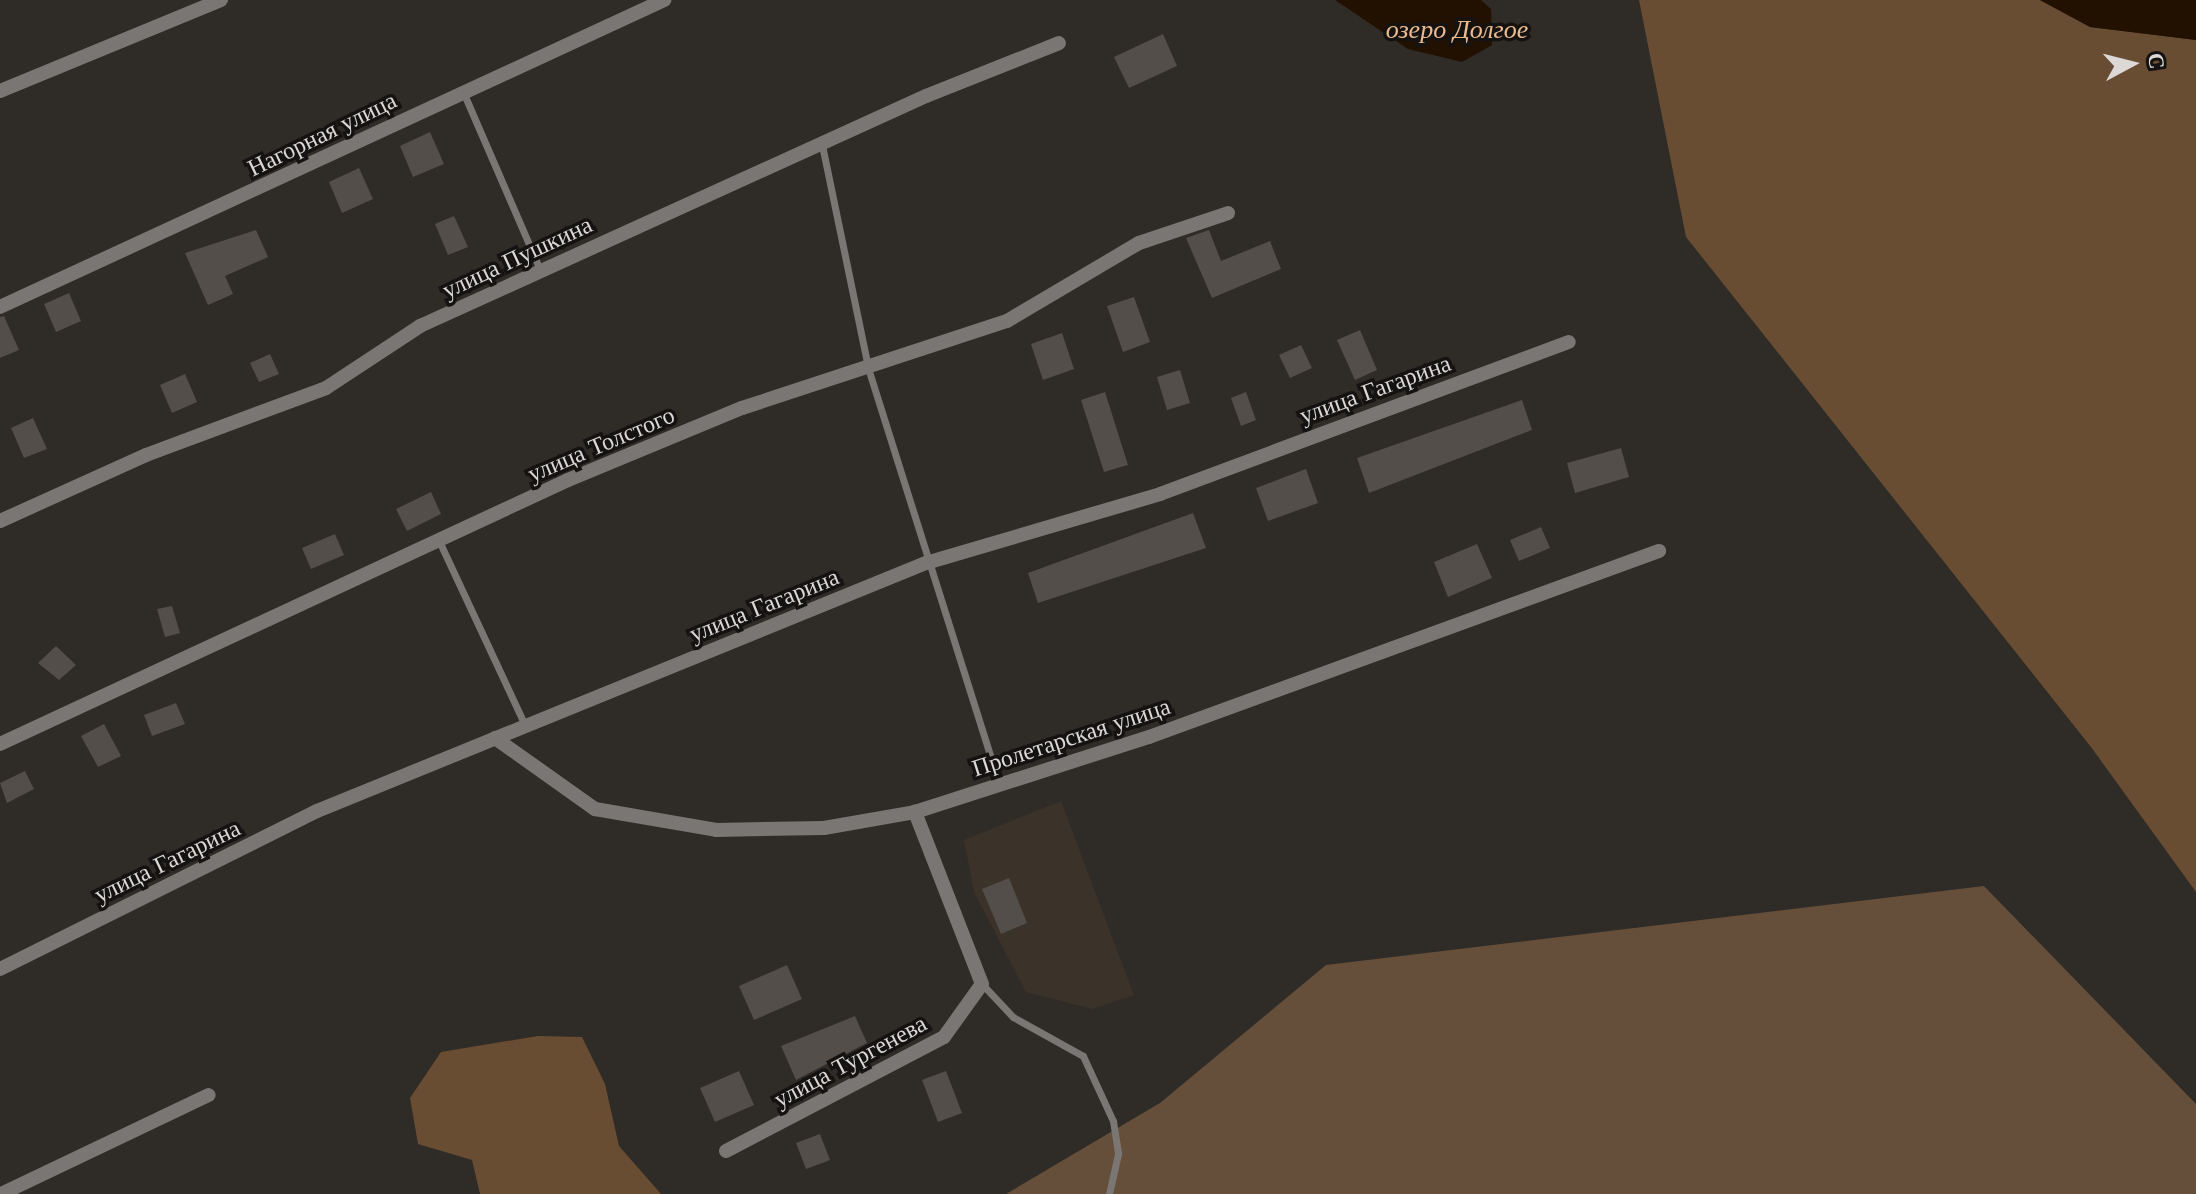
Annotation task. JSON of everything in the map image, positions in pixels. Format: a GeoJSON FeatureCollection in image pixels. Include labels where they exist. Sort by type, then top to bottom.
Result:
{"type":"FeatureCollection","features":[{"type":"Feature","properties":{"kind":"street"},"geometry":{"type":"LineString","coordinates":[[0,91],[221,0]]}},
{"type":"Feature","properties":{"kind":"street","name":"Нагорная улица"},"geometry":{"type":"LineString","coordinates":[[0,307],[664,0]]}},
{"type":"Feature","properties":{"kind":"street","name":"улица Пушкина"},"geometry":{"type":"LineString","coordinates":[[0,521],[146,455],[326,388],[420,326],[822,142],[1059,43]]}},
{"type":"Feature","properties":{"kind":"street","name":"улица Толстого"},"geometry":{"type":"LineString","coordinates":[[0,744],[713,420],[1007,321],[1139,243],[1228,213]]}},
{"type":"Feature","properties":{"kind":"street","name":"улица Гагарина"},"geometry":{"type":"LineString","coordinates":[[0,969],[317,811],[926,563],[1160,494],[1569,342]]}},
{"type":"Feature","properties":{"kind":"street","name":"Пролетарская улица"},"geometry":{"type":"LineString","coordinates":[[495,738],[595,809],[686,825],[824,828],[915,812],[1149,737],[1659,551]]}},
{"type":"Feature","properties":{"kind":"street"},"geometry":{"type":"LineString","coordinates":[[915,812],[982,984]]}},
{"type":"Feature","properties":{"kind":"street","name":"улица Тургенева"},"geometry":{"type":"LineString","coordinates":[[726,1151],[944,1037],[982,984]]}},
{"type":"Feature","properties":{"kind":"street"},"geometry":{"type":"LineString","coordinates":[[1,1194],[209,1095]]}},
{"type":"Feature","properties":{"kind":"lane"},"geometry":{"type":"LineString","coordinates":[[463,92],[541,272]]}},
{"type":"Feature","properties":{"kind":"lane"},"geometry":{"type":"LineString","coordinates":[[822,142],[868,368],[926,563],[999,783]]}},
{"type":"Feature","properties":{"kind":"lane"},"geometry":{"type":"LineString","coordinates":[[440,543],[525,725]]}},
{"type":"Feature","properties":{"kind":"lane"},"geometry":{"type":"LineString","coordinates":[[982,984],[1013,1017],[1083,1056],[1113,1121],[1118,1154],[1109,1194]]}},
{"type":"Feature","properties":{"kind":"shaded area"},"geometry":{"type":"Polygon","coordinates":[[[1639,0],[2040,0],[2090,27],[2196,40],[2196,892],[2091,747],[1686,237],[1639,0]]]}},
{"type":"Feature","properties":{"kind":"shaded area"},"geometry":{"type":"Polygon","coordinates":[[[1061,801],[1134,995],[1092,1009],[1026,992],[974,892],[964,840],[1061,801]]]}},
{"type":"Feature","properties":{"kind":"shaded area"},"geometry":{"type":"Polygon","coordinates":[[[1984,886],[2196,1104],[2196,1194],[1006,1194],[1160,1103],[1326,965],[1984,886]]]}},
{"type":"Feature","properties":{"kind":"shaded area"},"geometry":{"type":"Polygon","coordinates":[[[538,1036],[582,1037],[605,1084],[619,1146],[661,1194],[480,1194],[472,1160],[418,1144],[410,1098],[441,1052],[538,1036]]]}},
{"type":"Feature","properties":{"kind":"water","name":"озеро Долгое"},"geometry":{"type":"Polygon","coordinates":[[[1335,0],[1481,0],[1491,9],[1492,45],[1462,62],[1408,49],[1335,0]]]}},
{"type":"Feature","properties":{"kind":"water"},"geometry":{"type":"Polygon","coordinates":[[[2040,0],[2196,0],[2196,40],[2090,27],[2040,0]]]}},
{"type":"Feature","properties":{"kind":"building"},"geometry":{"type":"Polygon","coordinates":[[[1163,34],[1177,66],[1129,88],[1114,57],[1163,34]]]}},
{"type":"Feature","properties":{"kind":"building"},"geometry":{"type":"Polygon","coordinates":[[[430,132],[444,164],[413,177],[400,146],[430,132]]]}},
{"type":"Feature","properties":{"kind":"building"},"geometry":{"type":"Polygon","coordinates":[[[359,168],[373,199],[342,213],[329,182],[359,168]]]}},
{"type":"Feature","properties":{"kind":"building"},"geometry":{"type":"Polygon","coordinates":[[[454,216],[468,247],[448,255],[435,224],[454,216]]]}},
{"type":"Feature","properties":{"kind":"building"},"geometry":{"type":"Polygon","coordinates":[[[256,230],[268,257],[225,276],[233,294],[208,305],[185,253],[256,230]]]}},
{"type":"Feature","properties":{"kind":"building"},"geometry":{"type":"Polygon","coordinates":[[[1209,230],[1221,261],[1270,241],[1281,269],[1212,298],[1186,238],[1209,230]]]}},
{"type":"Feature","properties":{"kind":"building"},"geometry":{"type":"Polygon","coordinates":[[[69,293],[81,321],[56,332],[44,304],[69,293]]]}},
{"type":"Feature","properties":{"kind":"building"},"geometry":{"type":"Polygon","coordinates":[[[1134,297],[1150,342],[1123,352],[1107,306],[1134,297]]]}},
{"type":"Feature","properties":{"kind":"building"},"geometry":{"type":"Polygon","coordinates":[[[4,316],[19,350],[0,358],[0,317],[4,316]]]}},
{"type":"Feature","properties":{"kind":"building"},"geometry":{"type":"Polygon","coordinates":[[[1360,330],[1377,370],[1355,380],[1337,340],[1360,330]]]}},
{"type":"Feature","properties":{"kind":"building"},"geometry":{"type":"Polygon","coordinates":[[[1062,333],[1074,369],[1043,380],[1031,344],[1062,333]]]}},
{"type":"Feature","properties":{"kind":"building"},"geometry":{"type":"Polygon","coordinates":[[[1301,345],[1312,368],[1290,378],[1279,355],[1301,345]]]}},
{"type":"Feature","properties":{"kind":"building"},"geometry":{"type":"Polygon","coordinates":[[[270,354],[279,374],[259,382],[250,363],[270,354]]]}},
{"type":"Feature","properties":{"kind":"building"},"geometry":{"type":"Polygon","coordinates":[[[1180,370],[1190,403],[1167,410],[1157,377],[1180,370]]]}},
{"type":"Feature","properties":{"kind":"building"},"geometry":{"type":"Polygon","coordinates":[[[185,374],[197,402],[172,413],[160,385],[185,374]]]}},
{"type":"Feature","properties":{"kind":"building"},"geometry":{"type":"Polygon","coordinates":[[[1105,392],[1128,465],[1104,472],[1081,400],[1105,392]]]}},
{"type":"Feature","properties":{"kind":"building"},"geometry":{"type":"Polygon","coordinates":[[[1246,392],[1256,420],[1241,426],[1231,398],[1246,392]]]}},
{"type":"Feature","properties":{"kind":"building"},"geometry":{"type":"Polygon","coordinates":[[[1522,400],[1532,430],[1369,493],[1357,458],[1522,400]]]}},
{"type":"Feature","properties":{"kind":"building"},"geometry":{"type":"Polygon","coordinates":[[[33,418],[47,449],[24,458],[11,428],[33,418]]]}},
{"type":"Feature","properties":{"kind":"building"},"geometry":{"type":"Polygon","coordinates":[[[1621,448],[1629,477],[1575,493],[1567,463],[1621,448]]]}},
{"type":"Feature","properties":{"kind":"building"},"geometry":{"type":"Polygon","coordinates":[[[1306,469],[1318,503],[1268,521],[1256,488],[1306,469]]]}},
{"type":"Feature","properties":{"kind":"building"},"geometry":{"type":"Polygon","coordinates":[[[431,492],[441,514],[407,531],[396,509],[431,492]]]}},
{"type":"Feature","properties":{"kind":"building"},"geometry":{"type":"Polygon","coordinates":[[[1193,513],[1206,548],[1038,603],[1028,573],[1193,513]]]}},
{"type":"Feature","properties":{"kind":"building"},"geometry":{"type":"Polygon","coordinates":[[[1541,527],[1550,548],[1519,561],[1510,540],[1541,527]]]}},
{"type":"Feature","properties":{"kind":"building"},"geometry":{"type":"Polygon","coordinates":[[[335,534],[344,555],[311,569],[302,548],[335,534]]]}},
{"type":"Feature","properties":{"kind":"building"},"geometry":{"type":"Polygon","coordinates":[[[1477,544],[1492,578],[1448,597],[1434,562],[1477,544]]]}},
{"type":"Feature","properties":{"kind":"building"},"geometry":{"type":"Polygon","coordinates":[[[172,606],[180,633],[165,637],[157,609],[172,606]]]}},
{"type":"Feature","properties":{"kind":"building"},"geometry":{"type":"Polygon","coordinates":[[[56,646],[76,665],[59,680],[38,663],[56,646]]]}},
{"type":"Feature","properties":{"kind":"building"},"geometry":{"type":"Polygon","coordinates":[[[176,703],[185,724],[152,736],[144,715],[176,703]]]}},
{"type":"Feature","properties":{"kind":"building"},"geometry":{"type":"Polygon","coordinates":[[[104,724],[121,756],[98,767],[81,736],[104,724]]]}},
{"type":"Feature","properties":{"kind":"building"},"geometry":{"type":"Polygon","coordinates":[[[25,771],[34,789],[7,803],[0,783],[25,771]]]}},
{"type":"Feature","properties":{"kind":"building"},"geometry":{"type":"Polygon","coordinates":[[[1009,878],[1027,923],[1001,934],[982,889],[1009,878]]]}},
{"type":"Feature","properties":{"kind":"building"},"geometry":{"type":"Polygon","coordinates":[[[787,965],[802,999],[754,1020],[739,986],[787,965]]]}},
{"type":"Feature","properties":{"kind":"building"},"geometry":{"type":"Polygon","coordinates":[[[855,1016],[867,1043],[796,1080],[781,1046],[855,1016]]]}},
{"type":"Feature","properties":{"kind":"building"},"geometry":{"type":"Polygon","coordinates":[[[739,1071],[754,1105],[715,1122],[700,1088],[739,1071]]]}},
{"type":"Feature","properties":{"kind":"building"},"geometry":{"type":"Polygon","coordinates":[[[946,1071],[962,1113],[938,1122],[922,1080],[946,1071]]]}},
{"type":"Feature","properties":{"kind":"building"},"geometry":{"type":"Polygon","coordinates":[[[820,1134],[830,1160],[806,1169],[796,1143],[820,1134]]]}}]}
